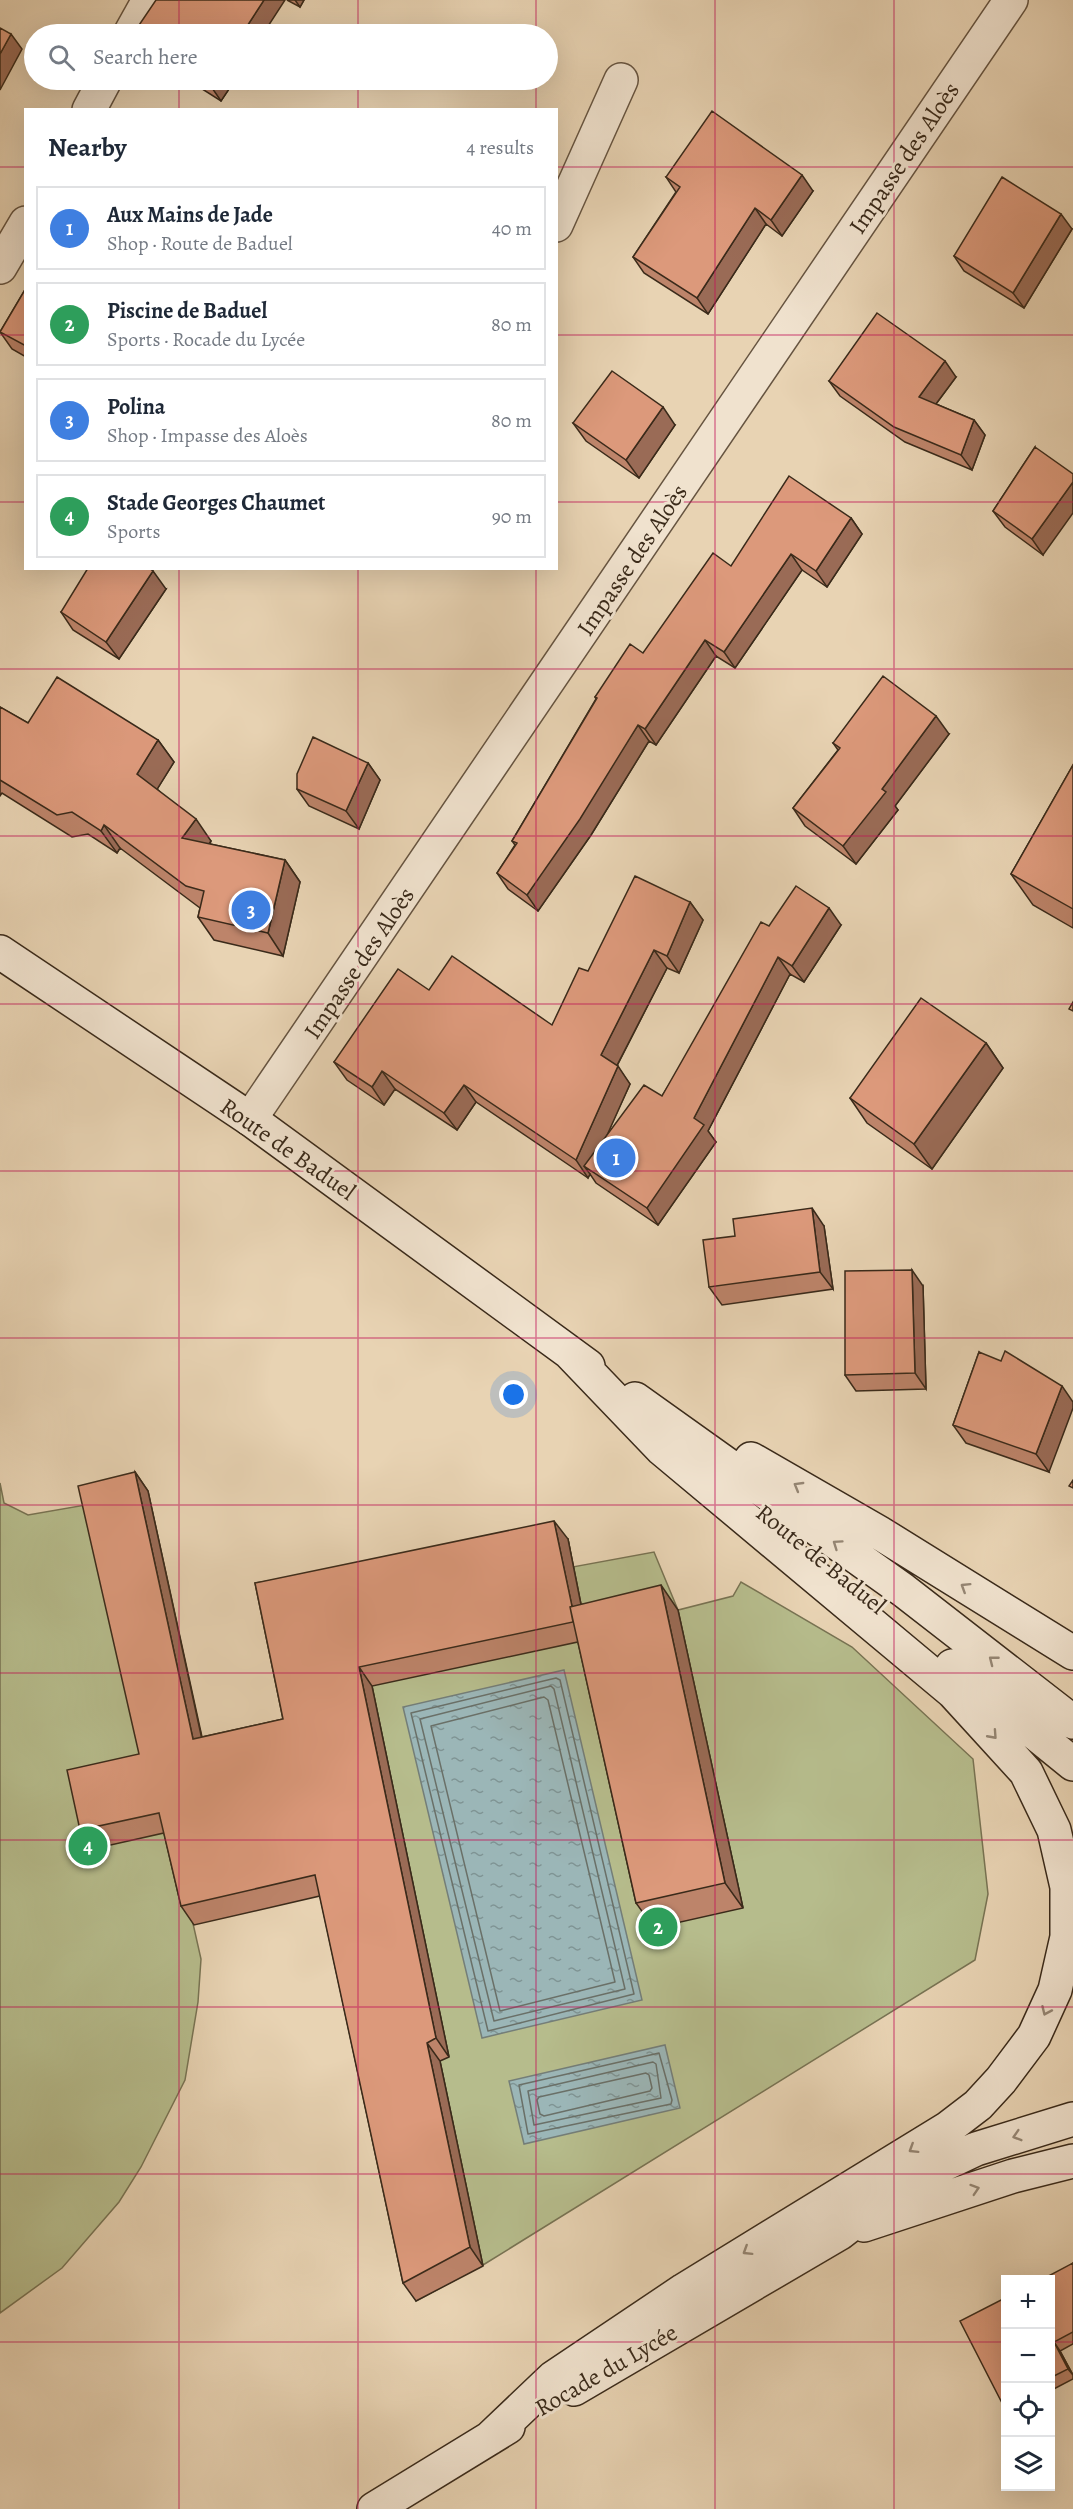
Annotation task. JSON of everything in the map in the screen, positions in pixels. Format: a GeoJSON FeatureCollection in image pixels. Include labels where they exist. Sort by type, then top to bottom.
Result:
{"type":"FeatureCollection","features":[{"type":"Feature","properties":{"kind":"main road"},"geometry":{"type":"LineString","coordinates":[[136,24],[149,0]]}},
{"type":"Feature","properties":{"kind":"main road","name":"Impasse des Aloès"},"geometry":{"type":"LineString","coordinates":[[250,1119],[1011,0]]}},
{"type":"Feature","properties":{"kind":"main road"},"geometry":{"type":"LineString","coordinates":[[558,221],[621,80]]}},
{"type":"Feature","properties":{"kind":"main road"},"geometry":{"type":"LineString","coordinates":[[90,108],[100,90]]}},
{"type":"Feature","properties":{"kind":"main road"},"geometry":{"type":"LineString","coordinates":[[0,267],[24,226]]}},
{"type":"Feature","properties":{"kind":"main road","name":"Route de Baduel"},"geometry":{"type":"LineString","coordinates":[[0,952],[250,1119],[570,1353],[903,1590],[1073,1722]]}},
{"type":"Feature","properties":{"kind":"main road"},"geometry":{"type":"LineString","coordinates":[[570,1353],[878,1532],[1073,1653]]}},
{"type":"Feature","properties":{"kind":"main road"},"geometry":{"type":"LineString","coordinates":[[490,2438],[553,2378],[684,2290],[948,2128],[978,2106],[1034,2036],[1055,1990],[1066,1937],[1066,1887],[1054,1830],[1026,1772],[953,1692],[662,1449],[570,1353]]}},
{"type":"Feature","properties":{"kind":"main road","name":"Route de Baduel"},"geometry":{"type":"LineString","coordinates":[[570,1353],[1073,1764]]}},
{"type":"Feature","properties":{"kind":"main road","name":"Rocade du Lycée"},"geometry":{"type":"LineString","coordinates":[[374,2509],[490,2438],[840,2234],[906,2182],[976,2149],[1073,2118]]}},
{"type":"Feature","properties":{"kind":"main road","name":"Rocade du Lycée"},"geometry":{"type":"LineString","coordinates":[[840,2234],[1013,2176],[1073,2161]]}},
{"type":"Feature","properties":{"kind":"green space"},"geometry":{"type":"Polygon","coordinates":[[[0,1483],[4,1503],[28,1515],[91,1504],[145,1742],[200,1729],[203,1743],[158,1768],[201,1959],[198,2002],[185,2080],[141,2167],[119,2202],[62,2268],[0,2313],[0,1483]]]}},
{"type":"Feature","properties":{"kind":"green space"},"geometry":{"type":"Polygon","coordinates":[[[568,1539],[573,1567],[654,1552],[678,1610],[733,1596],[741,1582],[852,1647],[973,1759],[988,1894],[975,1960],[483,2265],[416,2301],[268,1602],[568,1539]]]}},
{"type":"Feature","properties":{"kind":"water"},"geometry":{"type":"Polygon","coordinates":[[[564,1670],[642,2000],[482,2038],[403,1707],[564,1670]]]}},
{"type":"Feature","properties":{"kind":"water"},"geometry":{"type":"Polygon","coordinates":[[[665,2045],[680,2108],[524,2144],[509,2081],[665,2045]]]}},
{"type":"Feature","properties":{"kind":"building"},"geometry":{"type":"Polygon","coordinates":[[[156,0],[264,0],[248,24],[140,24],[156,0]]]}},
{"type":"Feature","properties":{"kind":"building"},"geometry":{"type":"Polygon","coordinates":[[[0,28],[11,34],[0,54],[0,28]]]}},
{"type":"Feature","properties":{"kind":"building"},"geometry":{"type":"Polygon","coordinates":[[[712,111],[802,175],[771,220],[755,208],[697,298],[633,257],[680,187],[666,177],[712,111]]]}},
{"type":"Feature","properties":{"kind":"building"},"geometry":{"type":"Polygon","coordinates":[[[1002,177],[1061,214],[1013,293],[954,256],[1002,177]]]}},
{"type":"Feature","properties":{"kind":"building"},"geometry":{"type":"Polygon","coordinates":[[[24,291],[24,345],[0,332],[24,291]]]}},
{"type":"Feature","properties":{"kind":"building"},"geometry":{"type":"Polygon","coordinates":[[[877,313],[945,361],[919,397],[974,420],[961,455],[894,427],[829,381],[877,313]]]}},
{"type":"Feature","properties":{"kind":"building"},"geometry":{"type":"Polygon","coordinates":[[[612,371],[663,407],[626,460],[573,423],[612,371]]]}},
{"type":"Feature","properties":{"kind":"building"},"geometry":{"type":"Polygon","coordinates":[[[1035,447],[1073,474],[1073,482],[1032,539],[993,511],[1035,447]]]}},
{"type":"Feature","properties":{"kind":"building"},"geometry":{"type":"Polygon","coordinates":[[[789,476],[851,518],[816,571],[791,554],[724,652],[705,640],[645,729],[638,725],[580,819],[527,895],[497,873],[517,843],[512,841],[597,698],[595,697],[630,644],[643,653],[713,553],[731,566],[789,476]]]}},
{"type":"Feature","properties":{"kind":"building"},"geometry":{"type":"Polygon","coordinates":[[[87,570],[153,571],[106,642],[61,612],[87,570]]]}},
{"type":"Feature","properties":{"kind":"building"},"geometry":{"type":"Polygon","coordinates":[[[883,676],[936,716],[882,789],[886,792],[843,846],[793,808],[840,748],[833,743],[883,676]]]}},
{"type":"Feature","properties":{"kind":"building"},"geometry":{"type":"Polygon","coordinates":[[[57,677],[158,740],[137,774],[196,819],[182,838],[285,860],[268,933],[198,917],[204,891],[186,886],[104,825],[101,831],[72,812],[57,815],[0,780],[0,707],[28,723],[57,677]]]}},
{"type":"Feature","properties":{"kind":"building"},"geometry":{"type":"Polygon","coordinates":[[[313,737],[368,763],[346,811],[297,789],[297,774],[313,737]]]}},
{"type":"Feature","properties":{"kind":"building"},"geometry":{"type":"Polygon","coordinates":[[[1073,765],[1073,909],[1011,874],[1073,765]]]}},
{"type":"Feature","properties":{"kind":"building"},"geometry":{"type":"Polygon","coordinates":[[[635,876],[690,902],[667,956],[654,950],[601,1055],[618,1066],[576,1160],[464,1085],[444,1113],[382,1071],[372,1087],[334,1062],[398,969],[429,990],[452,956],[552,1025],[579,968],[588,971],[635,876]]]}},
{"type":"Feature","properties":{"kind":"building"},"geometry":{"type":"Polygon","coordinates":[[[796,886],[829,908],[792,966],[778,957],[694,1118],[704,1125],[647,1208],[584,1166],[644,1085],[662,1096],[761,922],[769,926],[796,886]]]}},
{"type":"Feature","properties":{"kind":"building"},"geometry":{"type":"Polygon","coordinates":[[[921,998],[986,1043],[914,1144],[850,1098],[921,998]]]}},
{"type":"Feature","properties":{"kind":"building"},"geometry":{"type":"Polygon","coordinates":[[[812,1208],[820,1272],[709,1287],[703,1240],[735,1236],[733,1219],[812,1208]]]}},
{"type":"Feature","properties":{"kind":"building"},"geometry":{"type":"Polygon","coordinates":[[[912,1270],[915,1373],[845,1375],[845,1271],[912,1270]]]}},
{"type":"Feature","properties":{"kind":"building"},"geometry":{"type":"Polygon","coordinates":[[[1005,1351],[1062,1386],[1036,1454],[953,1425],[979,1352],[1001,1361],[1005,1351]]]}},
{"type":"Feature","properties":{"kind":"building"},"geometry":{"type":"Polygon","coordinates":[[[135,1472],[193,1739],[283,1719],[255,1583],[554,1521],[572,1606],[570,1607],[573,1622],[359,1667],[436,2038],[427,2043],[470,2247],[403,2283],[315,1875],[181,1906],[159,1813],[80,1830],[67,1770],[139,1754],[78,1486],[135,1472]]]}},
{"type":"Feature","properties":{"kind":"building"},"geometry":{"type":"Polygon","coordinates":[[[661,1585],[725,1883],[636,1903],[570,1607],[661,1585]]]}},
{"type":"Feature","properties":{"kind":"building"},"geometry":{"type":"Polygon","coordinates":[[[1073,2263],[1073,2332],[1055,2341],[1055,2275],[1050,2275],[1073,2263]]]}},
{"type":"Feature","properties":{"kind":"building"},"geometry":{"type":"Polygon","coordinates":[[[1001,2300],[1001,2401],[960,2321],[1001,2300]]]}},
{"type":"Feature","properties":{"kind":"building"},"geometry":{"type":"Polygon","coordinates":[[[1055,2344],[1068,2369],[1055,2376],[1055,2344]]]}},
{"type":"Feature","properties":{"kind":"place","name":"Polina"},"geometry":{"type":"Point","coordinates":[251,910]}},
{"type":"Feature","properties":{"kind":"place","name":"Aux Mains de Jade"},"geometry":{"type":"Point","coordinates":[616,1158]}},
{"type":"Feature","properties":{"kind":"place","name":"Stade Georges Chaumet"},"geometry":{"type":"Point","coordinates":[88,1846]}},
{"type":"Feature","properties":{"kind":"place","name":"Piscine de Baduel"},"geometry":{"type":"Point","coordinates":[658,1927]}}]}
